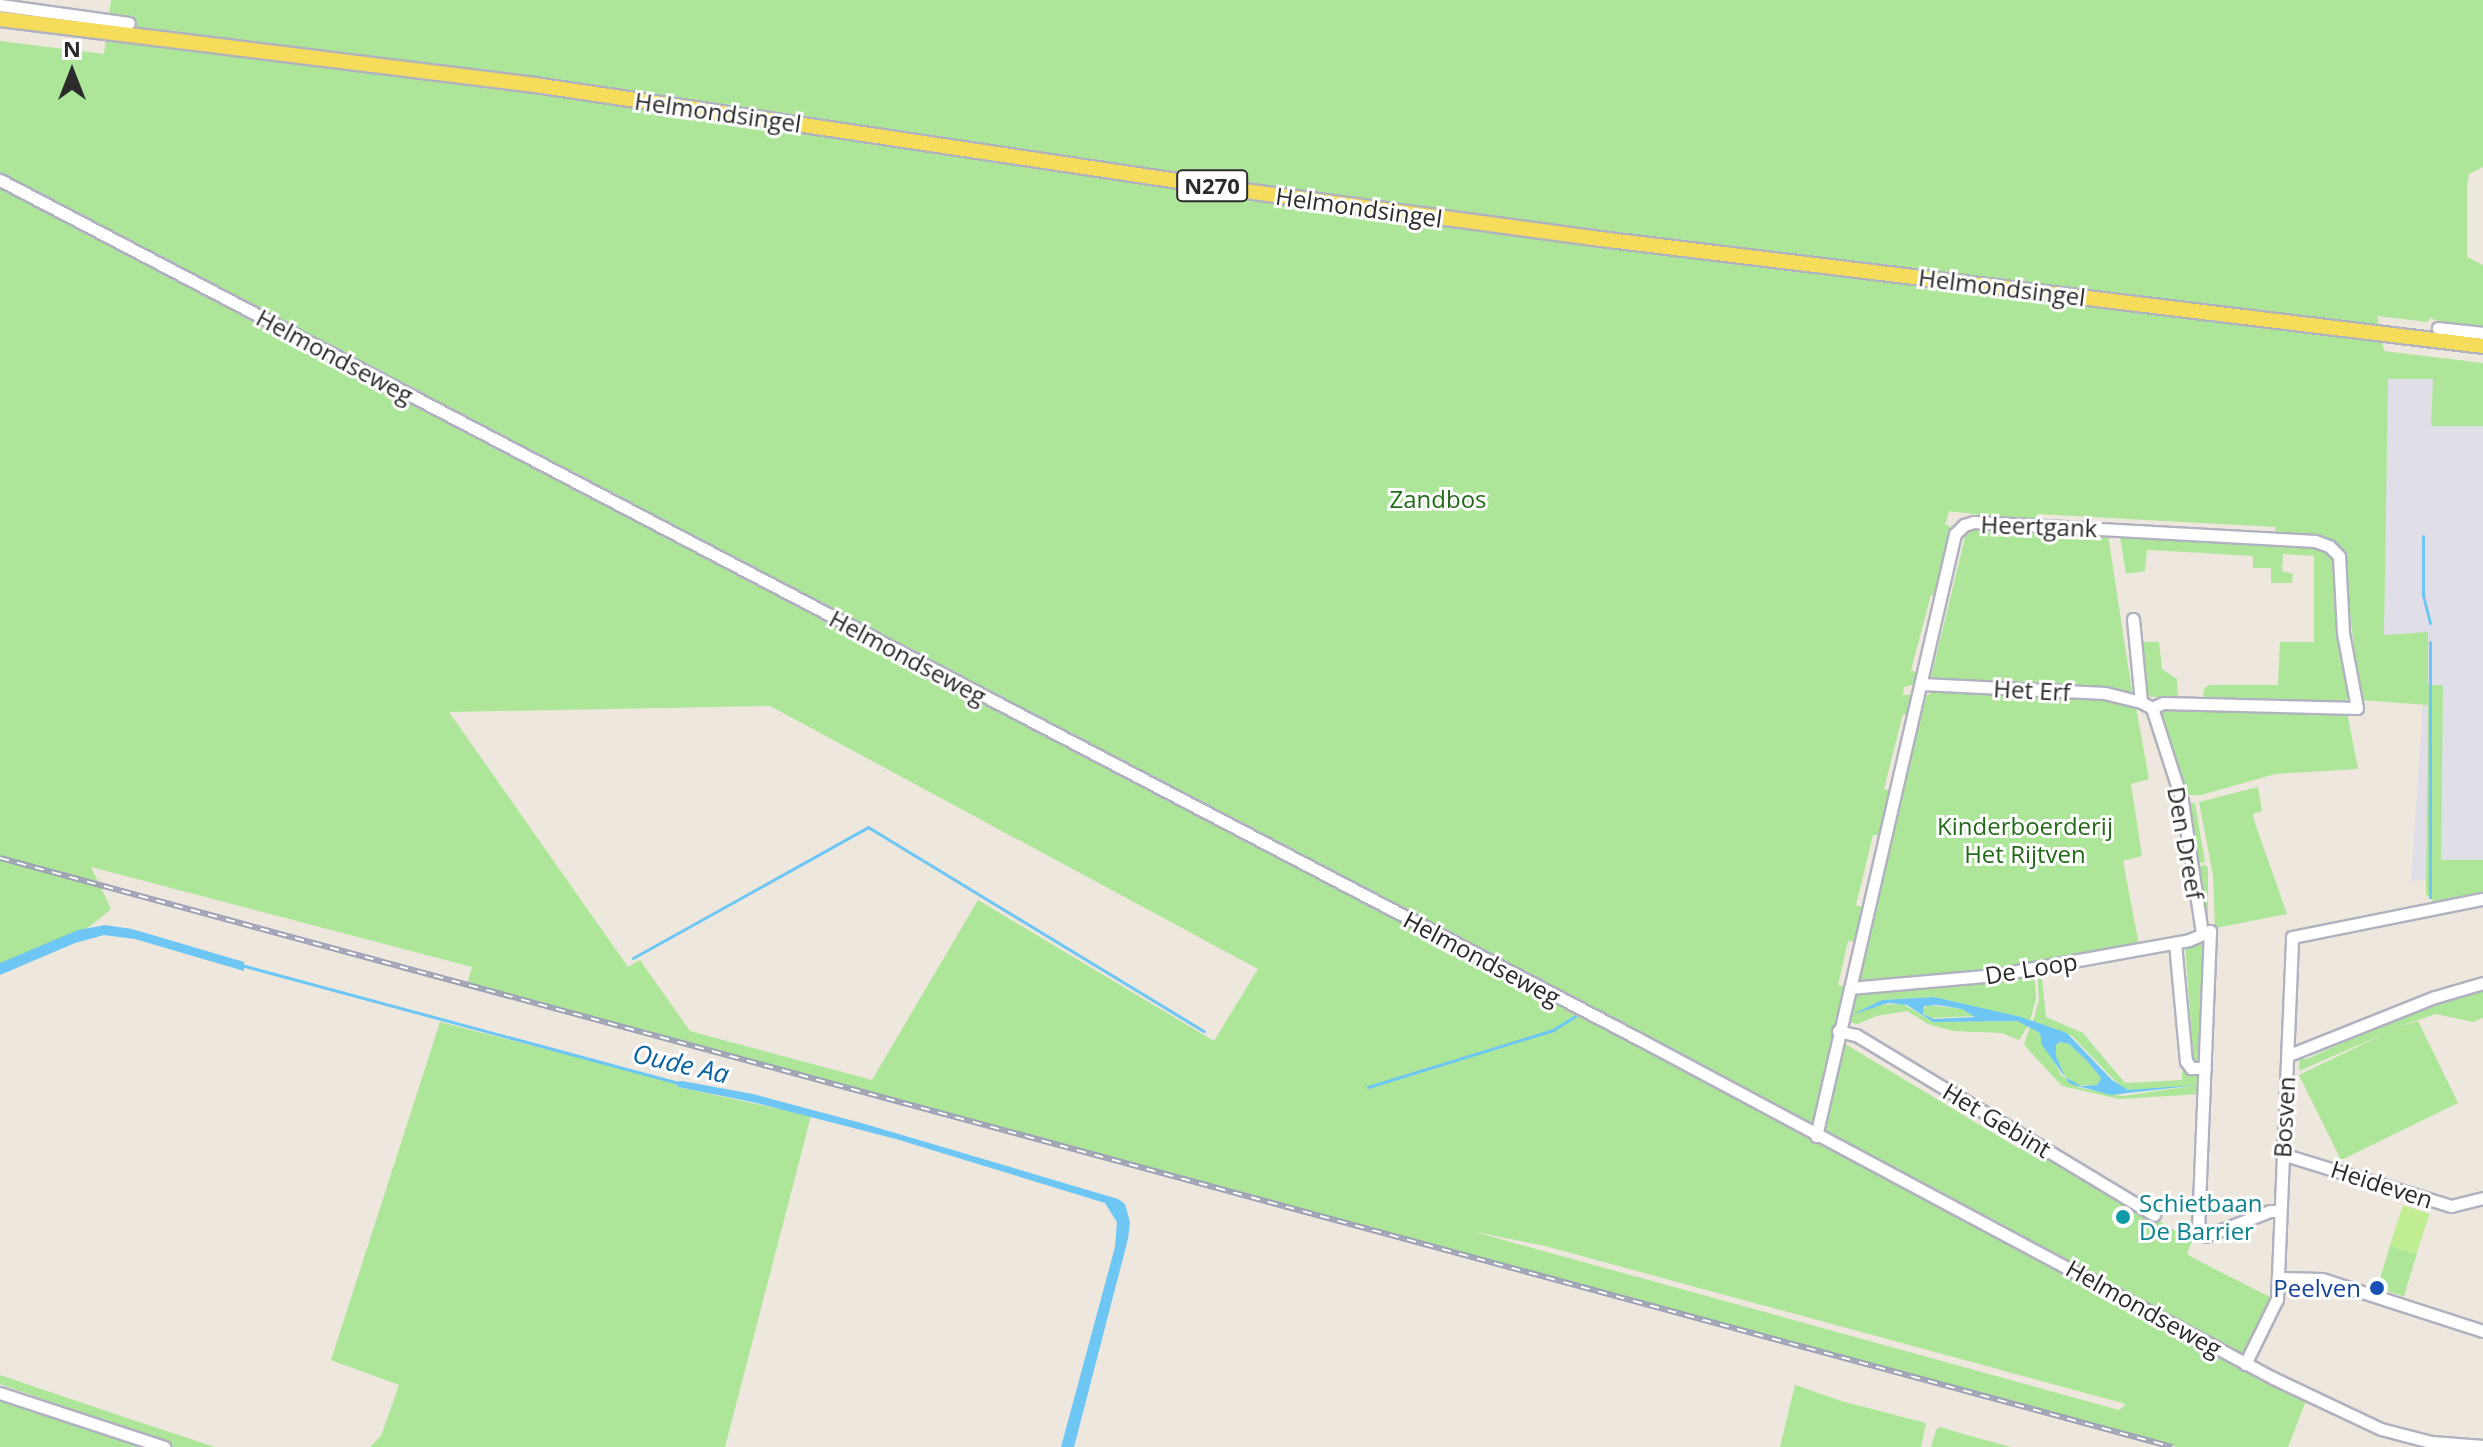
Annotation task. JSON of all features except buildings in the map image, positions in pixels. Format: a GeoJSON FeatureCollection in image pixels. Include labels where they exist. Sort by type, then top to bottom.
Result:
{"type":"FeatureCollection","features":[{"type":"Feature","properties":{"kind":"main road","name":"Helmondsingel"},"geometry":{"type":"LineString","coordinates":[[0,19],[535,85],[1238,190],[1592,238],[2483,346]]}},
{"type":"Feature","properties":{"kind":"street"},"geometry":{"type":"LineString","coordinates":[[0,5],[129,23]]}},
{"type":"Feature","properties":{"kind":"street","name":"Helmondseweg"},"geometry":{"type":"LineString","coordinates":[[0,180],[1639,1039],[2245,1364],[2381,1429],[2431,1442],[2483,1446]]}},
{"type":"Feature","properties":{"kind":"street"},"geometry":{"type":"LineString","coordinates":[[2438,328],[2483,333]]}},
{"type":"Feature","properties":{"kind":"street","name":"Heertgank"},"geometry":{"type":"LineString","coordinates":[[1850,988],[1955,534],[1964,525],[1974,522],[2003,523],[2315,541],[2329,546],[2339,556],[2343,633],[2357,708]]}},
{"type":"Feature","properties":{"kind":"street"},"geometry":{"type":"LineString","coordinates":[[2133,619],[2146,705]]}},
{"type":"Feature","properties":{"kind":"street","name":"Het Erf"},"geometry":{"type":"LineString","coordinates":[[1921,684],[2105,693],[2146,705],[2357,708]]}},
{"type":"Feature","properties":{"kind":"street","name":"Den Dreef"},"geometry":{"type":"LineString","coordinates":[[2146,705],[2182,801],[2206,932],[2202,1234],[2270,1211],[2280,1211]]}},
{"type":"Feature","properties":{"kind":"street","name":"Bosven"},"geometry":{"type":"LineString","coordinates":[[2245,1364],[2277,1299],[2292,937],[2483,899]]}},
{"type":"Feature","properties":{"kind":"street","name":"De Loop"},"geometry":{"type":"LineString","coordinates":[[1850,988],[1995,975],[2175,943],[2206,932]]}},
{"type":"Feature","properties":{"kind":"street"},"geometry":{"type":"LineString","coordinates":[[2175,943],[2186,1061],[2191,1068],[2205,1068]]}},
{"type":"Feature","properties":{"kind":"street","name":"Bosven"},"geometry":{"type":"LineString","coordinates":[[2289,1055],[2435,997],[2483,983]]}},
{"type":"Feature","properties":{"kind":"street"},"geometry":{"type":"LineString","coordinates":[[1816,1136],[1850,988]]}},
{"type":"Feature","properties":{"kind":"street","name":"Het Gebint"},"geometry":{"type":"LineString","coordinates":[[1838,1031],[1856,1035],[2154,1215]]}},
{"type":"Feature","properties":{"kind":"street","name":"Heideven"},"geometry":{"type":"LineString","coordinates":[[2282,1154],[2451,1206],[2483,1198]]}},
{"type":"Feature","properties":{"kind":"street"},"geometry":{"type":"LineString","coordinates":[[2278,1278],[2322,1279],[2483,1331]]}},
{"type":"Feature","properties":{"kind":"street"},"geometry":{"type":"LineString","coordinates":[[0,1393],[164,1447]]}},
{"type":"Feature","properties":{"kind":"shaded area"},"geometry":{"type":"Polygon","coordinates":[[[2343,363],[2483,376],[2483,871],[2411,882],[2423,703],[2334,695],[2343,363]]]}},
{"type":"Feature","properties":{"kind":"green space","name":"Zandbos"},"geometry":{"type":"Polygon","coordinates":[[[111,0],[2483,0],[2483,167],[2469,174],[2467,185],[2467,257],[2483,265],[2483,326],[2449,325],[2430,318],[2428,322],[2377,316],[2384,351],[2483,363],[2483,426],[2431,426],[2433,379],[2388,379],[2384,635],[2428,632],[2428,685],[2443,685],[2441,860],[2483,860],[2483,894],[2434,902],[2426,894],[2428,705],[2360,700],[2344,559],[2333,545],[2276,535],[2275,527],[2037,514],[2037,522],[1949,511],[1945,525],[1949,525],[1951,536],[1939,596],[1931,595],[1911,670],[1919,674],[1915,684],[1904,687],[1903,695],[1914,695],[1910,715],[1903,714],[1884,789],[1892,792],[1881,836],[1873,835],[1856,905],[1865,908],[1856,942],[1848,941],[1838,985],[1846,987],[1842,1042],[2018,1148],[2039,1148],[2192,1241],[2187,1254],[2272,1298],[2245,1355],[2240,1352],[2231,1361],[2306,1401],[2288,1447],[2176,1447],[467,986],[472,967],[91,867],[111,909],[89,927],[0,972],[0,41],[104,54],[111,0]],[[770,706],[449,712],[628,967],[640,960],[690,1031],[872,1080],[978,900],[1214,1041],[1258,969],[770,706]],[[1471,1231],[2119,1410],[2126,1404],[1545,1246],[1471,1231]]]}},
{"type":"Feature","properties":{"kind":"green space"},"geometry":{"type":"Polygon","coordinates":[[[1967,529],[2108,535],[2132,692],[1931,677],[1967,529]]]}},
{"type":"Feature","properties":{"kind":"green space"},"geometry":{"type":"Polygon","coordinates":[[[2120,537],[2311,548],[2324,552],[2334,560],[2337,640],[2348,695],[2345,705],[2203,700],[2204,689],[2209,685],[2278,685],[2280,642],[2314,642],[2314,556],[2283,554],[2282,571],[2293,574],[2292,583],[2271,583],[2271,568],[2253,568],[2253,556],[2168,551],[2147,550],[2145,571],[2126,574],[2120,537]]]}},
{"type":"Feature","properties":{"kind":"green space"},"geometry":{"type":"Polygon","coordinates":[[[2135,642],[2159,642],[2162,669],[2177,679],[2178,699],[2144,696],[2135,642]]]}},
{"type":"Feature","properties":{"kind":"green space","name":"Kinderboerderij Het Rijtven"},"geometry":{"type":"Polygon","coordinates":[[[1935,691],[2135,702],[2149,779],[2131,784],[2142,856],[2123,861],[2139,945],[1997,970],[1866,984],[1857,980],[1926,696],[1935,691]]]}},
{"type":"Feature","properties":{"kind":"green space"},"geometry":{"type":"Polygon","coordinates":[[[2161,707],[2347,712],[2358,769],[2275,774],[2201,795],[2187,795],[2182,790],[2161,707]]]}},
{"type":"Feature","properties":{"kind":"green space"},"geometry":{"type":"Polygon","coordinates":[[[2258,787],[2262,811],[2253,814],[2255,823],[2287,914],[2215,928],[2213,875],[2199,802],[2258,787]]]}},
{"type":"Feature","properties":{"kind":"green space"},"geometry":{"type":"Polygon","coordinates":[[[2186,803],[2195,803],[2205,862],[2195,864],[2186,803]]]}},
{"type":"Feature","properties":{"kind":"green space"},"geometry":{"type":"Polygon","coordinates":[[[2205,865],[2208,868],[2208,926],[2205,926],[2196,867],[2205,865]]]}},
{"type":"Feature","properties":{"kind":"green space"},"geometry":{"type":"Polygon","coordinates":[[[2204,941],[2202,1065],[2194,1066],[2185,944],[2204,941]]]}},
{"type":"Feature","properties":{"kind":"green space"},"geometry":{"type":"Polygon","coordinates":[[[2037,970],[2041,970],[2046,1017],[2083,1033],[2125,1083],[2182,1080],[2182,1071],[2189,1070],[2200,1072],[2201,1094],[2119,1099],[2062,1086],[2024,1045],[2030,1027],[2040,1033],[2061,1075],[2080,1088],[2123,1096],[2198,1085],[2132,1091],[2121,1087],[2072,1036],[2033,1021],[2039,1000],[2037,970]]]}},
{"type":"Feature","properties":{"kind":"green space"},"geometry":{"type":"Polygon","coordinates":[[[2034,971],[2036,999],[2030,1020],[1934,997],[1882,1000],[1852,1015],[1876,1005],[1903,1004],[1933,1022],[2017,1021],[2028,1026],[2019,1040],[2002,1033],[1953,1031],[1928,1024],[1907,1011],[1876,1016],[1858,1024],[1847,1022],[1852,997],[1864,990],[2021,978],[2034,971]]]}},
{"type":"Feature","properties":{"kind":"green space"},"geometry":{"type":"Polygon","coordinates":[[[2483,991],[2483,1018],[2473,1022],[2436,1014],[2394,1028],[2418,1021],[2458,1103],[2341,1160],[2299,1075],[2386,1033],[2299,1071],[2300,1059],[2307,1059],[2429,1003],[2431,1006],[2483,991]]]}},
{"type":"Feature","properties":{"kind":"green space"},"geometry":{"type":"Polygon","coordinates":[[[1927,1005],[1962,1009],[1975,1016],[1930,1018],[1922,1012],[1927,1005]]]}},
{"type":"Feature","properties":{"kind":"green space"},"geometry":{"type":"Polygon","coordinates":[[[440,1022],[674,1082],[678,1087],[811,1116],[725,1447],[370,1447],[381,1436],[399,1385],[331,1360],[440,1022]]]}},
{"type":"Feature","properties":{"kind":"green space"},"geometry":{"type":"Polygon","coordinates":[[[2060,1042],[2069,1044],[2087,1061],[2101,1078],[2097,1085],[2076,1085],[2062,1073],[2056,1056],[2056,1045],[2060,1042]]]}},
{"type":"Feature","properties":{"kind":"green space"},"geometry":{"type":"Polygon","coordinates":[[[2403,1205],[2430,1214],[2416,1255],[2390,1246],[2403,1205]]]}},
{"type":"Feature","properties":{"kind":"green space"},"geometry":{"type":"Polygon","coordinates":[[[2390,1246],[2417,1254],[2404,1296],[2377,1288],[2390,1246]]]}},
{"type":"Feature","properties":{"kind":"green space"},"geometry":{"type":"Polygon","coordinates":[[[0,1375],[215,1447],[0,1447],[0,1390],[64,1407],[0,1384],[0,1375]]]}},
{"type":"Feature","properties":{"kind":"green space"},"geometry":{"type":"Polygon","coordinates":[[[1795,1385],[1841,1401],[1926,1423],[1921,1447],[1780,1447],[1795,1385]]]}},
{"type":"Feature","properties":{"kind":"green space"},"geometry":{"type":"Polygon","coordinates":[[[1940,1427],[2011,1447],[1931,1447],[1936,1430],[1940,1427]]]}},
{"type":"Feature","properties":{"kind":"water"},"geometry":{"type":"Polygon","coordinates":[[[105,925],[132,929],[244,962],[244,971],[135,939],[104,935],[75,943],[0,975],[0,963],[78,930],[105,925]]]}},
{"type":"Feature","properties":{"kind":"water"},"geometry":{"type":"Polygon","coordinates":[[[1934,997],[2021,1017],[2067,1033],[2112,1080],[2128,1090],[2198,1085],[2111,1095],[2070,1084],[2042,1045],[2040,1033],[2017,1021],[1933,1022],[1907,1005],[1888,1003],[1851,1015],[1882,1000],[1934,997]],[[1924,1006],[1923,1014],[1934,1019],[1975,1017],[1962,1009],[1924,1006]],[[2060,1042],[2056,1045],[2056,1056],[2065,1077],[2081,1086],[2097,1085],[2101,1078],[2087,1061],[2069,1044],[2060,1042]]]}},
{"type":"Feature","properties":{"kind":"water"},"geometry":{"type":"Polygon","coordinates":[[[674,1082],[753,1094],[865,1124],[1118,1199],[1125,1204],[1130,1222],[1128,1239],[1074,1447],[1061,1447],[1115,1247],[1117,1222],[1105,1203],[896,1139],[752,1102],[678,1087],[674,1082]]]}},
{"type":"Feature","properties":{"kind":"waterway"},"geometry":{"type":"LineString","coordinates":[[2423,536],[2423,595],[2430,623]]}},
{"type":"Feature","properties":{"kind":"waterway"},"geometry":{"type":"LineString","coordinates":[[2430,642],[2430,897]]}},
{"type":"Feature","properties":{"kind":"waterway"},"geometry":{"type":"LineString","coordinates":[[633,958],[868,827],[1204,1031]]}},
{"type":"Feature","properties":{"kind":"waterway","name":"Oude Aa"},"geometry":{"type":"LineString","coordinates":[[241,965],[677,1083]]}},
{"type":"Feature","properties":{"kind":"waterway"},"geometry":{"type":"LineString","coordinates":[[1368,1087],[1553,1030],[1575,1016]]}},
{"type":"Feature","properties":{"kind":"railway"},"geometry":{"type":"LineString","coordinates":[[0,858],[2173,1447]]}},
{"type":"Feature","properties":{"kind":"place","name":"Schietbaan De Barrier"},"geometry":{"type":"Point","coordinates":[2123,1217]}},
{"type":"Feature","properties":{"kind":"place","name":"Peelven"},"geometry":{"type":"Point","coordinates":[2377,1288]}}]}
